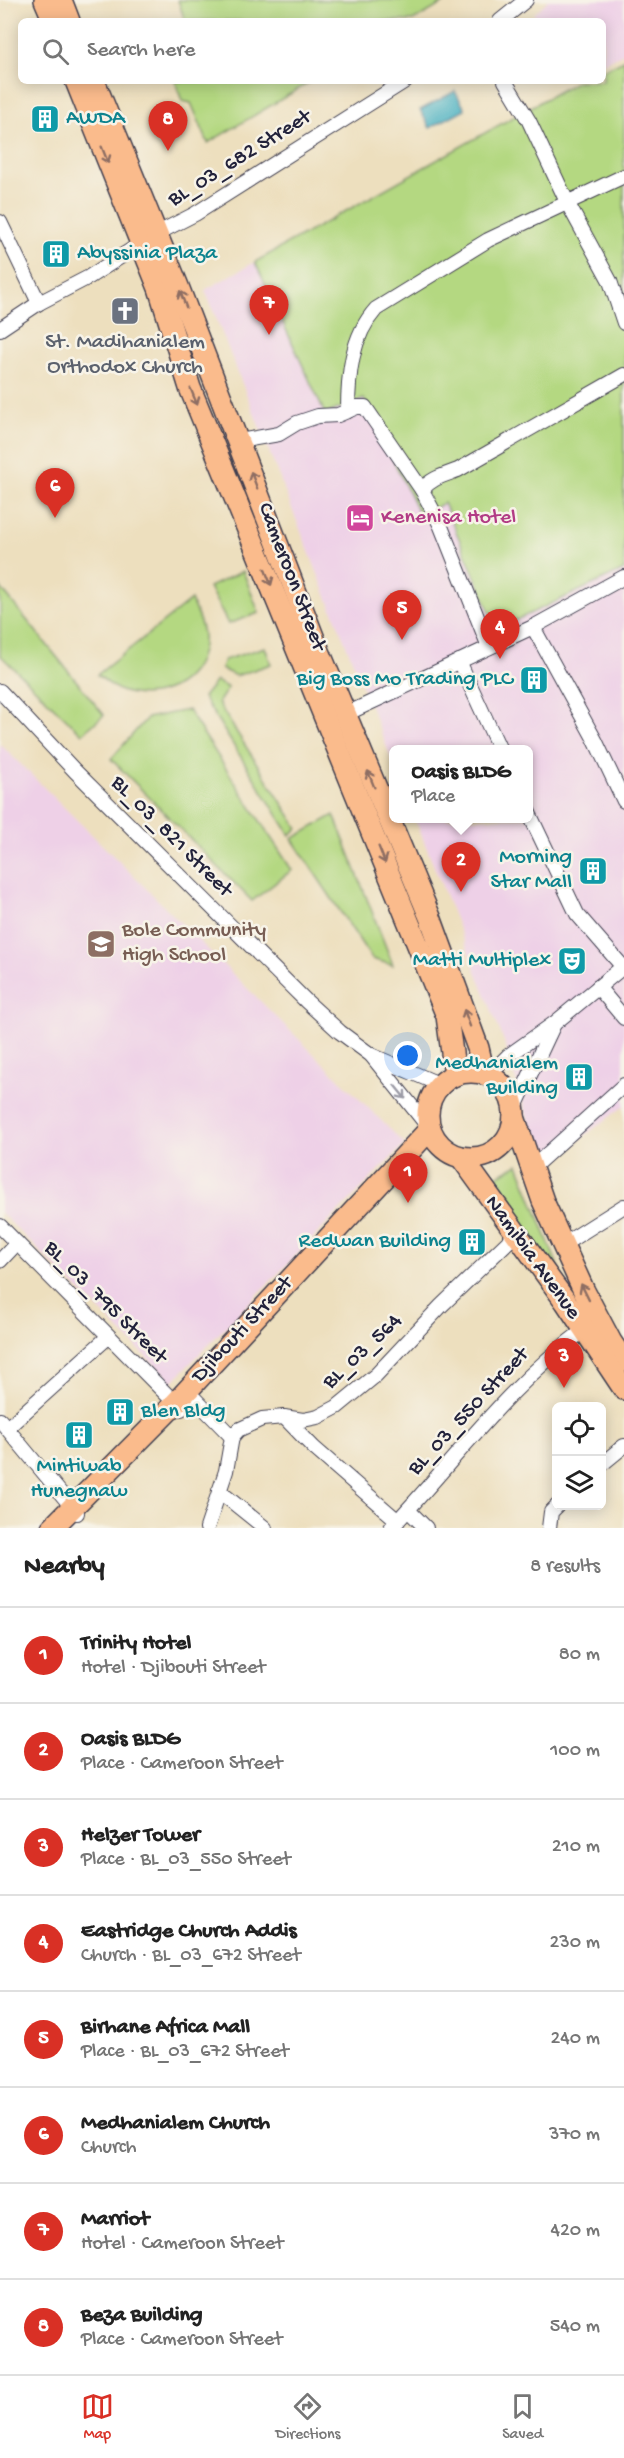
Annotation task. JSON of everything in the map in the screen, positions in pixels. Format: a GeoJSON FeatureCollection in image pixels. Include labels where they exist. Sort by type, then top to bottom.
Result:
{"type":"FeatureCollection","features":[{"type":"Feature","properties":{"kind":"main road"},"geometry":{"type":"LineString","coordinates":[[45,0],[53,18]]}},
{"type":"Feature","properties":{"kind":"main road"},"geometry":{"type":"LineString","coordinates":[[61,0],[68,18]]}},
{"type":"Feature","properties":{"kind":"main road","name":"Cameroon Street"},"geometry":{"type":"LineString","coordinates":[[77,84],[239,441],[305,641],[447,1016],[448,1080]]}},
{"type":"Feature","properties":{"kind":"main road","name":"Cameroon Street"},"geometry":{"type":"LineString","coordinates":[[95,84],[148,239],[159,288],[190,388],[305,641],[346,714],[389,818]]}},
{"type":"Feature","properties":{"kind":"main road","name":"Cameroon Street"},"geometry":{"type":"LineString","coordinates":[[391,823],[430,917],[486,1075]]}},
{"type":"Feature","properties":{"kind":"main road"},"geometry":{"type":"LineString","coordinates":[[470,1072],[486,1075],[504,1087],[514,1113],[508,1138],[488,1155],[474,1158],[452,1154],[434,1136],[428,1115],[430,1102],[448,1080],[470,1072]]}},
{"type":"Feature","properties":{"kind":"main road","name":"Namibia Avenue"},"geometry":{"type":"LineString","coordinates":[[514,1113],[543,1201],[584,1291],[611,1342],[624,1360]]}},
{"type":"Feature","properties":{"kind":"main road","name":"Djibouti Street"},"geometry":{"type":"LineString","coordinates":[[52,1528],[71,1516],[183,1403],[388,1183],[417,1157],[434,1136]]}},
{"type":"Feature","properties":{"kind":"main road","name":"Namibia Avenue"},"geometry":{"type":"LineString","coordinates":[[461,1157],[584,1330],[611,1342]]}},
{"type":"Feature","properties":{"kind":"main road","name":"Namibia Avenue"},"geometry":{"type":"LineString","coordinates":[[611,1342],[624,1389]]}},
{"type":"Feature","properties":{"kind":"street"},"geometry":{"type":"LineString","coordinates":[[504,18],[526,0]]}},
{"type":"Feature","properties":{"kind":"street","name":"BL_03_682 Street"},"geometry":{"type":"LineString","coordinates":[[0,329],[39,303],[89,277],[148,239],[195,214],[400,84]]}},
{"type":"Feature","properties":{"kind":"street"},"geometry":{"type":"LineString","coordinates":[[507,84],[529,121],[568,204],[610,280],[624,323]]}},
{"type":"Feature","properties":{"kind":"street"},"geometry":{"type":"LineString","coordinates":[[348,411],[351,364],[363,327],[376,309],[488,240],[624,176]]}},
{"type":"Feature","properties":{"kind":"street"},"geometry":{"type":"LineString","coordinates":[[0,222],[39,303]]}},
{"type":"Feature","properties":{"kind":"street"},"geometry":{"type":"LineString","coordinates":[[422,490],[436,478],[458,470],[624,375]]}},
{"type":"Feature","properties":{"kind":"street"},"geometry":{"type":"LineString","coordinates":[[239,441],[279,434],[297,423],[318,416],[338,416],[357,407],[365,407],[422,490],[440,524],[489,647]]}},
{"type":"Feature","properties":{"kind":"street"},"geometry":{"type":"LineString","coordinates":[[346,714],[533,627],[624,577]]}},
{"type":"Feature","properties":{"kind":"street"},"geometry":{"type":"LineString","coordinates":[[533,627],[571,694],[623,796]]}},
{"type":"Feature","properties":{"kind":"street"},"geometry":{"type":"LineString","coordinates":[[459,661],[498,745]]}},
{"type":"Feature","properties":{"kind":"street","name":"BL_03_821 Street"},"geometry":{"type":"LineString","coordinates":[[0,692],[75,771],[306,1001],[370,1055]]}},
{"type":"Feature","properties":{"kind":"street"},"geometry":{"type":"LineString","coordinates":[[486,1075],[623,967],[576,914],[533,821]]}},
{"type":"Feature","properties":{"kind":"street"},"geometry":{"type":"LineString","coordinates":[[598,987],[624,1018]]}},
{"type":"Feature","properties":{"kind":"street"},"geometry":{"type":"LineString","coordinates":[[514,1113],[556,1022]]}},
{"type":"Feature","properties":{"kind":"street"},"geometry":{"type":"LineString","coordinates":[[370,1055],[448,1080]]}},
{"type":"Feature","properties":{"kind":"street"},"geometry":{"type":"LineString","coordinates":[[370,1055],[434,1136]]}},
{"type":"Feature","properties":{"kind":"street"},"geometry":{"type":"LineString","coordinates":[[532,1168],[624,1085]]}},
{"type":"Feature","properties":{"kind":"street"},"geometry":{"type":"LineString","coordinates":[[564,1244],[624,1206]]}},
{"type":"Feature","properties":{"kind":"street","name":"BL_03_795 Street"},"geometry":{"type":"LineString","coordinates":[[0,1226],[108,1337],[183,1403],[232,1437]]}},
{"type":"Feature","properties":{"kind":"street","name":"BL_03_564"},"geometry":{"type":"LineString","coordinates":[[232,1437],[238,1430],[262,1419],[284,1417],[303,1420],[318,1417],[354,1394],[376,1375],[441,1306],[516,1234]]}},
{"type":"Feature","properties":{"kind":"street"},"geometry":{"type":"LineString","coordinates":[[0,1261],[17,1243]]}},
{"type":"Feature","properties":{"kind":"street","name":"BL_03_550 Street"},"geometry":{"type":"LineString","coordinates":[[394,1524],[522,1382],[549,1356],[584,1330]]}},
{"type":"Feature","properties":{"kind":"street"},"geometry":{"type":"LineString","coordinates":[[71,1516],[3,1424],[108,1337]]}},
{"type":"Feature","properties":{"kind":"street"},"geometry":{"type":"LineString","coordinates":[[284,1417],[394,1524]]}},
{"type":"Feature","properties":{"kind":"street"},"geometry":{"type":"LineString","coordinates":[[207,1528],[226,1471],[232,1437]]}},
{"type":"Feature","properties":{"kind":"street"},"geometry":{"type":"LineString","coordinates":[[606,1461],[624,1446]]}},
{"type":"Feature","properties":{"kind":"street"},"geometry":{"type":"LineString","coordinates":[[219,1491],[265,1528]]}},
{"type":"Feature","properties":{"kind":"street"},"geometry":{"type":"LineString","coordinates":[[408,1510],[426,1528]]}},
{"type":"Feature","properties":{"kind":"street"},"geometry":{"type":"LineString","coordinates":[[549,1528],[553,1510]]}},
{"type":"Feature","properties":{"kind":"shaded area"},"geometry":{"type":"Polygon","coordinates":[[[548,0],[624,0],[624,53],[606,62],[606,18],[536,18],[534,14],[548,0]]]}},
{"type":"Feature","properties":{"kind":"shaded area"},"geometry":{"type":"Polygon","coordinates":[[[255,262],[324,414],[364,399],[420,516],[444,502],[497,629],[624,570],[624,1106],[535,1173],[529,1123],[504,1041],[417,823],[533,823],[533,745],[389,745],[389,753],[205,290],[255,262]]]}},
{"type":"Feature","properties":{"kind":"shaded area","name":"Bole Community High School"},"geometry":{"type":"Polygon","coordinates":[[[0,744],[405,1144],[172,1382],[0,1212],[0,744]]]}},
{"type":"Feature","properties":{"kind":"green space"},"geometry":{"type":"Polygon","coordinates":[[[178,0],[449,0],[418,18],[184,18],[178,0]]]}},
{"type":"Feature","properties":{"kind":"green space"},"geometry":{"type":"Polygon","coordinates":[[[624,60],[624,570],[497,629],[444,503],[420,516],[364,399],[325,414],[255,262],[572,84],[606,84],[606,69],[624,60]]]}},
{"type":"Feature","properties":{"kind":"green space"},"geometry":{"type":"Polygon","coordinates":[[[176,84],[307,84],[208,143],[191,103],[182,101],[176,84]]]}},
{"type":"Feature","properties":{"kind":"green space"},"geometry":{"type":"Polygon","coordinates":[[[243,571],[259,613],[228,624],[209,587],[243,571]]]}},
{"type":"Feature","properties":{"kind":"green space"},"geometry":{"type":"Polygon","coordinates":[[[0,587],[104,715],[82,734],[0,655],[0,587]]]}},
{"type":"Feature","properties":{"kind":"green space"},"geometry":{"type":"Polygon","coordinates":[[[191,600],[202,628],[203,645],[193,671],[184,680],[173,688],[161,692],[134,694],[118,690],[97,675],[191,600]]]}},
{"type":"Feature","properties":{"kind":"green space"},"geometry":{"type":"Polygon","coordinates":[[[265,647],[271,664],[236,676],[221,669],[224,660],[265,647]]]}},
{"type":"Feature","properties":{"kind":"green space"},"geometry":{"type":"Polygon","coordinates":[[[216,681],[228,688],[218,703],[298,828],[290,835],[203,697],[216,681]]]}},
{"type":"Feature","properties":{"kind":"green space"},"geometry":{"type":"Polygon","coordinates":[[[188,710],[292,870],[252,901],[111,759],[147,718],[188,710]]]}},
{"type":"Feature","properties":{"kind":"green space"},"geometry":{"type":"Polygon","coordinates":[[[334,815],[393,965],[372,959],[292,839],[334,815]]]}},
{"type":"Feature","properties":{"kind":"green space"},"geometry":{"type":"Polygon","coordinates":[[[518,1164],[566,1287],[488,1181],[518,1164]]]}},
{"type":"Feature","properties":{"kind":"water"},"geometry":{"type":"Polygon","coordinates":[[[455,91],[465,109],[430,128],[420,110],[455,91]]]}},
{"type":"Feature","properties":{"kind":"place","name":"AWDA"},"geometry":{"type":"Point","coordinates":[45,119]}},
{"type":"Feature","properties":{"kind":"place","name":"Beza Building"},"geometry":{"type":"Point","coordinates":[168,151]}},
{"type":"Feature","properties":{"kind":"place","name":"Abyssinia Plaza"},"geometry":{"type":"Point","coordinates":[56,254]}},
{"type":"Feature","properties":{"kind":"place","name":"St. Madihanialem Orthodox Church"},"geometry":{"type":"Point","coordinates":[125,311]}},
{"type":"Feature","properties":{"kind":"place","name":"Marriot"},"geometry":{"type":"Point","coordinates":[269,335]}},
{"type":"Feature","properties":{"kind":"place","name":"Medhanialem Church"},"geometry":{"type":"Point","coordinates":[55,518]}},
{"type":"Feature","properties":{"kind":"place","name":"Kenenisa Hotel"},"geometry":{"type":"Point","coordinates":[360,518]}},
{"type":"Feature","properties":{"kind":"place","name":"Birhane Africa Mall"},"geometry":{"type":"Point","coordinates":[402,640]}},
{"type":"Feature","properties":{"kind":"place","name":"Eastridge Church Addis"},"geometry":{"type":"Point","coordinates":[500,659]}},
{"type":"Feature","properties":{"kind":"place","name":"Big Boss Mo Trading PLC"},"geometry":{"type":"Point","coordinates":[534,680]}},
{"type":"Feature","properties":{"kind":"place","name":"Morning Star Mall"},"geometry":{"type":"Point","coordinates":[593,871]}},
{"type":"Feature","properties":{"kind":"place","name":"Oasis BLDG"},"geometry":{"type":"Point","coordinates":[461,892]}},
{"type":"Feature","properties":{"kind":"place","name":"Bole Community High School"},"geometry":{"type":"Point","coordinates":[101,944]}},
{"type":"Feature","properties":{"kind":"place","name":"Matti Multiplex"},"geometry":{"type":"Point","coordinates":[572,961]}},
{"type":"Feature","properties":{"kind":"place","name":"Medhanialem Building"},"geometry":{"type":"Point","coordinates":[579,1077]}},
{"type":"Feature","properties":{"kind":"place","name":"Trinity Hotel"},"geometry":{"type":"Point","coordinates":[408,1203]}},
{"type":"Feature","properties":{"kind":"place","name":"Redwan Building"},"geometry":{"type":"Point","coordinates":[472,1242]}},
{"type":"Feature","properties":{"kind":"place","name":"Helzer Tower"},"geometry":{"type":"Point","coordinates":[564,1388]}},
{"type":"Feature","properties":{"kind":"place","name":"Blen Bldg"},"geometry":{"type":"Point","coordinates":[120,1412]}},
{"type":"Feature","properties":{"kind":"place","name":"Mintiwab Hunegnaw"},"geometry":{"type":"Point","coordinates":[79,1435]}}]}
